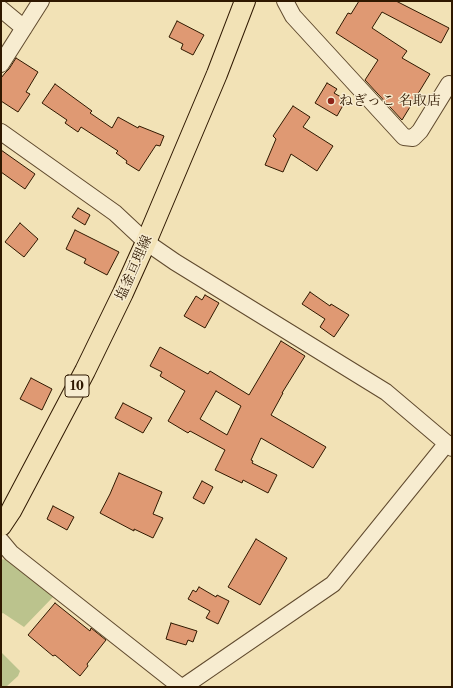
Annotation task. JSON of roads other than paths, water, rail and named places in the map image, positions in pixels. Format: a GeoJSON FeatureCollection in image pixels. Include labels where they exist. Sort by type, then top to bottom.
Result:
{"type":"FeatureCollection","features":[{"type":"Feature","properties":{"kind":"main road","name":"塩釜亘理線"},"geometry":{"type":"LineString","coordinates":[[4,514],[88,366],[123,293],[217,74],[245,1]]}},
{"type":"Feature","properties":{"kind":"street"},"geometry":{"type":"LineString","coordinates":[[1,64],[41,1]]}},
{"type":"Feature","properties":{"kind":"street"},"geometry":{"type":"LineString","coordinates":[[285,1],[293,16],[404,138],[413,138],[420,131],[449,84],[452,86]]}},
{"type":"Feature","properties":{"kind":"street"},"geometry":{"type":"LineString","coordinates":[[1,9],[24,28]]}},
{"type":"Feature","properties":{"kind":"street"},"geometry":{"type":"LineString","coordinates":[[1,132],[115,214],[146,242],[175,262],[386,392],[450,446],[333,584],[182,687],[11,554],[1,541]]}},
{"type":"Feature","properties":{"kind":"place","name":"ねぎっこ 名取店"},"geometry":{"type":"Point","coordinates":[331,101]}}]}
